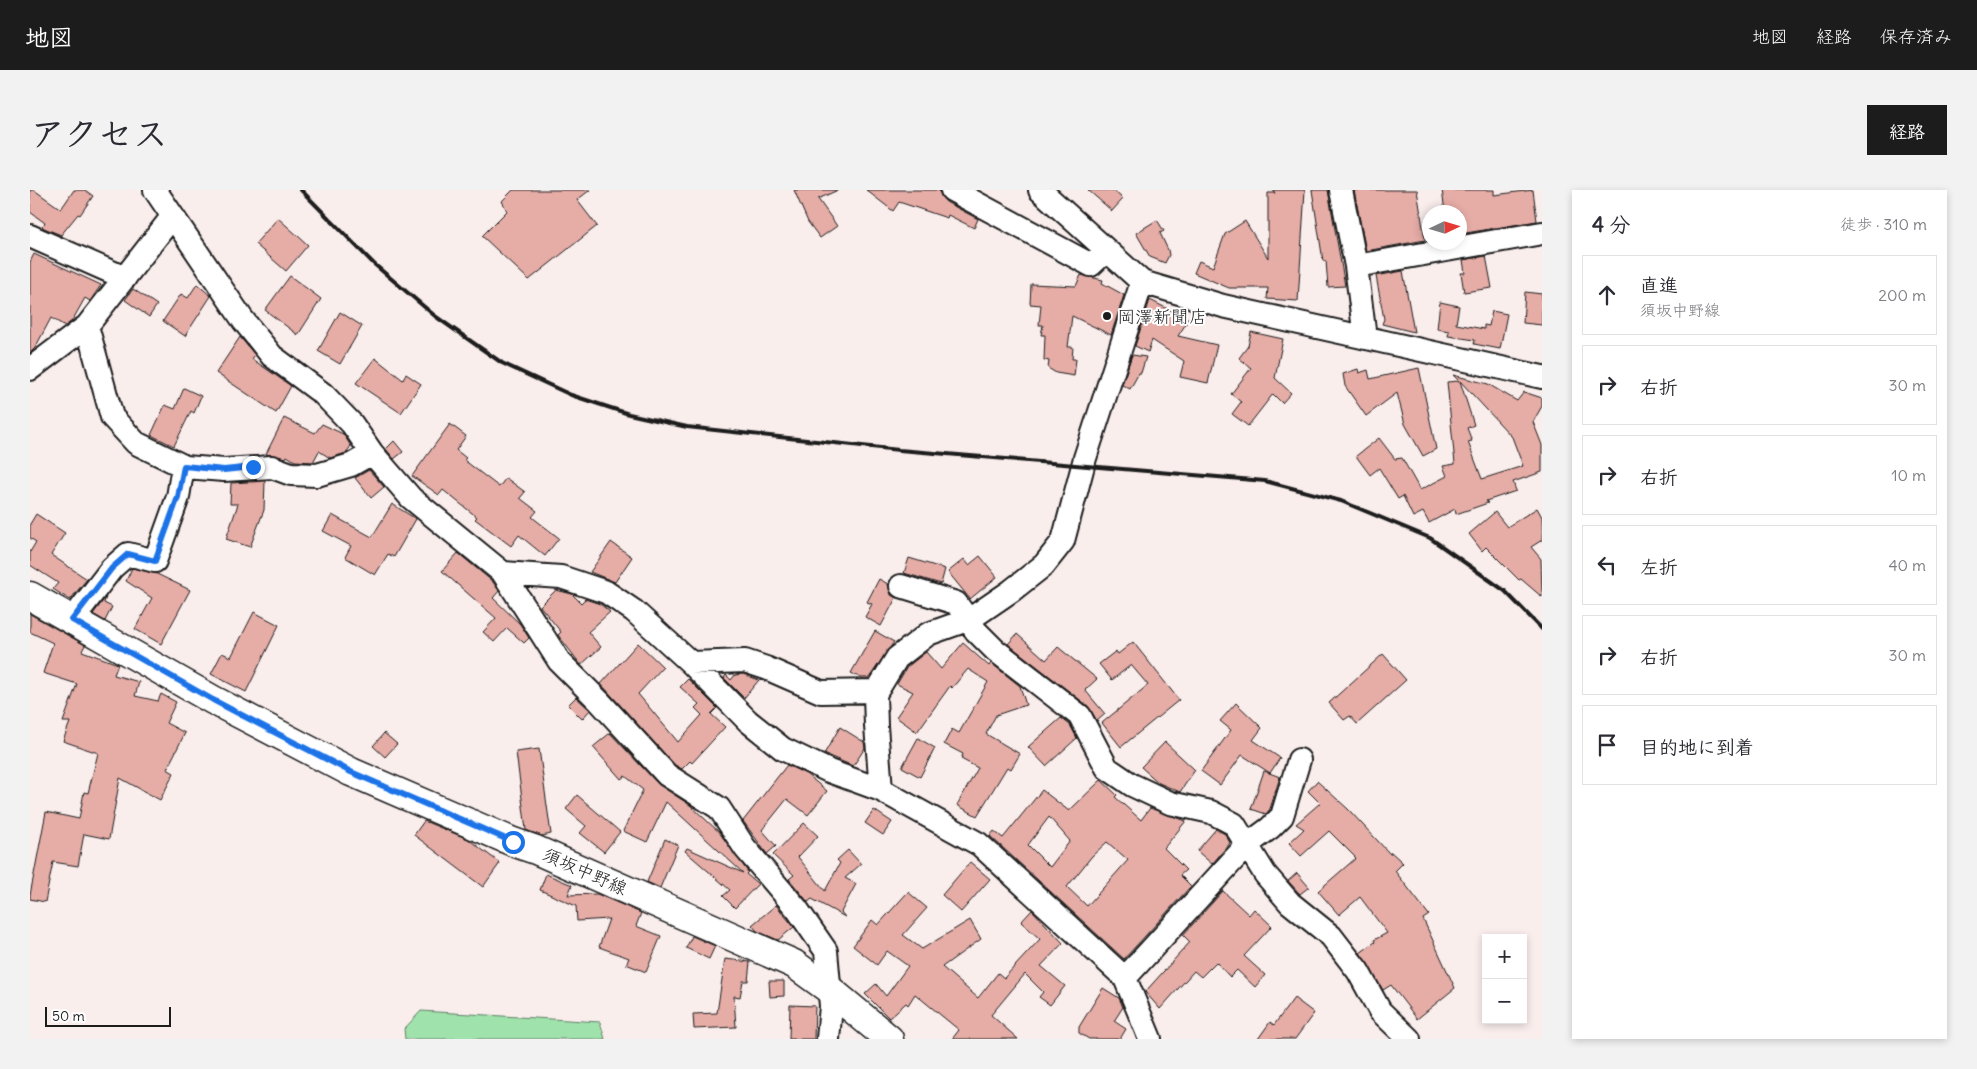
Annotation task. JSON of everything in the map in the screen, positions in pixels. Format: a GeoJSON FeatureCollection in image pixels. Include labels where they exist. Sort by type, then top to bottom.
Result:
{"type":"FeatureCollection","features":[{"type":"Feature","properties":{"kind":"main road","name":"須坂中野線"},"geometry":{"type":"LineString","coordinates":[[30,596],[213,700],[351,772],[513,842],[536,850],[786,961],[830,990],[889,1039]]}},
{"type":"Feature","properties":{"kind":"street"},"geometry":{"type":"LineString","coordinates":[[155,190],[243,320],[272,356],[323,394],[352,424],[372,453],[411,498],[503,573],[559,661],[667,775],[718,808],[744,848],[797,909],[826,951],[830,990],[828,1039]]}},
{"type":"Feature","properties":{"kind":"street"},"geometry":{"type":"LineString","coordinates":[[952,190],[1091,265],[1106,251]]}},
{"type":"Feature","properties":{"kind":"street"},"geometry":{"type":"LineString","coordinates":[[1040,190],[1142,282],[1223,306],[1542,377]]}},
{"type":"Feature","properties":{"kind":"street"},"geometry":{"type":"LineString","coordinates":[[1341,190],[1356,266],[1365,338]]}},
{"type":"Feature","properties":{"kind":"street"},"geometry":{"type":"LineString","coordinates":[[30,369],[87,326],[172,217]]}},
{"type":"Feature","properties":{"kind":"street"},"geometry":{"type":"LineString","coordinates":[[1356,266],[1542,233]]}},
{"type":"Feature","properties":{"kind":"street"},"geometry":{"type":"LineString","coordinates":[[30,236],[125,278]]}},
{"type":"Feature","properties":{"kind":"street"},"geometry":{"type":"LineString","coordinates":[[881,790],[876,726],[877,691],[897,658],[928,634],[970,619],[1044,565],[1063,541],[1085,458],[1142,282]]}},
{"type":"Feature","properties":{"kind":"street"},"geometry":{"type":"LineString","coordinates":[[87,326],[112,417],[136,443],[184,466],[224,470],[272,467],[291,474],[317,475],[351,465],[372,453]]}},
{"type":"Feature","properties":{"kind":"street"},"geometry":{"type":"LineString","coordinates":[[72,620],[112,568],[128,554],[155,561],[178,497],[184,466]]}},
{"type":"Feature","properties":{"kind":"street"},"geometry":{"type":"LineString","coordinates":[[503,573],[561,577],[606,592],[634,612],[691,664],[748,721],[783,750],[829,771],[881,790],[979,844],[1125,978],[1150,1039]]}},
{"type":"Feature","properties":{"kind":"street"},"geometry":{"type":"LineString","coordinates":[[901,586],[956,603],[970,619],[976,631],[995,650],[1080,716],[1107,768],[1132,784],[1170,803],[1211,812],[1234,824],[1265,874],[1290,903],[1331,936],[1358,971],[1380,1011],[1409,1039]]}},
{"type":"Feature","properties":{"kind":"street"},"geometry":{"type":"LineString","coordinates":[[691,664],[746,662],[766,668],[821,692],[877,691]]}},
{"type":"Feature","properties":{"kind":"street"},"geometry":{"type":"LineString","coordinates":[[1125,978],[1247,845],[1282,816],[1299,760]]}},
{"type":"Feature","properties":{"kind":"green space"},"geometry":{"type":"Polygon","coordinates":[[[421,1011],[600,1022],[605,1039],[405,1039],[404,1029],[421,1011]]]}},
{"type":"Feature","properties":{"kind":"building"},"geometry":{"type":"Polygon","coordinates":[[[30,190],[34,190],[61,209],[74,190],[85,190],[93,196],[80,215],[78,214],[61,235],[44,228],[42,226],[45,223],[30,212],[30,190]]]}},
{"type":"Feature","properties":{"kind":"building"},"geometry":{"type":"Polygon","coordinates":[[[513,190],[590,190],[577,200],[597,226],[529,280],[482,236],[507,211],[502,201],[513,190]]]}},
{"type":"Feature","properties":{"kind":"building"},"geometry":{"type":"Polygon","coordinates":[[[794,190],[838,190],[818,199],[837,226],[820,238],[808,222],[794,190]]]}},
{"type":"Feature","properties":{"kind":"building"},"geometry":{"type":"Polygon","coordinates":[[[866,190],[939,190],[946,202],[978,219],[974,228],[948,215],[947,218],[899,202],[893,211],[866,190]]]}},
{"type":"Feature","properties":{"kind":"building"},"geometry":{"type":"Polygon","coordinates":[[[1088,190],[1113,190],[1123,199],[1112,211],[1088,190]]]}},
{"type":"Feature","properties":{"kind":"building"},"geometry":{"type":"Polygon","coordinates":[[[1273,190],[1305,190],[1298,301],[1267,299],[1268,288],[1229,288],[1194,273],[1199,261],[1213,267],[1225,234],[1245,221],[1268,258],[1268,193],[1275,193],[1273,190]]]}},
{"type":"Feature","properties":{"kind":"building"},"geometry":{"type":"Polygon","coordinates":[[[1312,190],[1328,190],[1345,286],[1328,287],[1326,261],[1323,261],[1312,190]]]}},
{"type":"Feature","properties":{"kind":"building"},"geometry":{"type":"Polygon","coordinates":[[[1354,190],[1417,190],[1422,221],[1422,241],[1366,251],[1354,190]]]}},
{"type":"Feature","properties":{"kind":"building"},"geometry":{"type":"Polygon","coordinates":[[[1442,190],[1494,190],[1494,195],[1533,190],[1537,221],[1467,233],[1467,205],[1444,205],[1442,190]]]}},
{"type":"Feature","properties":{"kind":"building"},"geometry":{"type":"Polygon","coordinates":[[[278,218],[308,245],[286,271],[255,244],[278,218]]]}},
{"type":"Feature","properties":{"kind":"building"},"geometry":{"type":"Polygon","coordinates":[[[1157,220],[1164,231],[1160,233],[1169,255],[1165,263],[1150,257],[1136,233],[1157,220]]]}},
{"type":"Feature","properties":{"kind":"building"},"geometry":{"type":"Polygon","coordinates":[[[34,254],[101,285],[90,301],[85,298],[72,321],[65,326],[51,318],[35,348],[30,353],[30,262],[34,254]]]}},
{"type":"Feature","properties":{"kind":"building"},"geometry":{"type":"Polygon","coordinates":[[[1486,256],[1492,288],[1464,292],[1461,273],[1465,273],[1463,260],[1486,256]]]}},
{"type":"Feature","properties":{"kind":"building"},"geometry":{"type":"Polygon","coordinates":[[[1403,271],[1414,332],[1382,324],[1384,319],[1376,276],[1403,271]]]}},
{"type":"Feature","properties":{"kind":"building"},"geometry":{"type":"Polygon","coordinates":[[[1081,275],[1103,280],[1102,283],[1124,295],[1111,335],[1072,316],[1068,347],[1073,347],[1072,359],[1076,359],[1074,376],[1056,373],[1048,368],[1049,361],[1044,360],[1045,335],[1041,335],[1043,325],[1039,325],[1041,305],[1030,304],[1031,284],[1076,286],[1081,275]]]}},
{"type":"Feature","properties":{"kind":"building"},"geometry":{"type":"Polygon","coordinates":[[[290,276],[321,299],[298,335],[265,310],[290,276]]]}},
{"type":"Feature","properties":{"kind":"building"},"geometry":{"type":"Polygon","coordinates":[[[197,284],[211,296],[185,336],[163,321],[181,294],[188,298],[197,284]]]}},
{"type":"Feature","properties":{"kind":"building"},"geometry":{"type":"Polygon","coordinates":[[[133,289],[157,305],[149,317],[125,300],[133,289]]]}},
{"type":"Feature","properties":{"kind":"building"},"geometry":{"type":"Polygon","coordinates":[[[1525,292],[1542,294],[1542,325],[1523,323],[1525,292]]]}},
{"type":"Feature","properties":{"kind":"building"},"geometry":{"type":"Polygon","coordinates":[[[1150,300],[1174,312],[1176,310],[1189,319],[1178,336],[1217,345],[1208,383],[1180,377],[1184,361],[1152,340],[1148,352],[1135,346],[1150,300]]]}},
{"type":"Feature","properties":{"kind":"building"},"geometry":{"type":"Polygon","coordinates":[[[1440,302],[1459,306],[1456,324],[1484,329],[1484,325],[1489,326],[1492,311],[1507,314],[1500,349],[1474,344],[1475,340],[1448,336],[1449,331],[1437,329],[1440,302]]]}},
{"type":"Feature","properties":{"kind":"building"},"geometry":{"type":"Polygon","coordinates":[[[340,312],[362,326],[340,364],[318,351],[340,312]]]}},
{"type":"Feature","properties":{"kind":"building"},"geometry":{"type":"Polygon","coordinates":[[[1251,332],[1283,339],[1275,378],[1291,393],[1282,403],[1273,394],[1248,426],[1232,414],[1241,402],[1231,394],[1251,368],[1239,358],[1248,346],[1251,332]]]}},
{"type":"Feature","properties":{"kind":"building"},"geometry":{"type":"Polygon","coordinates":[[[240,337],[255,355],[252,359],[291,386],[276,413],[216,373],[240,337]]]}},
{"type":"Feature","properties":{"kind":"building"},"geometry":{"type":"Polygon","coordinates":[[[1132,355],[1146,357],[1141,373],[1139,373],[1130,389],[1122,385],[1132,355]]]}},
{"type":"Feature","properties":{"kind":"building"},"geometry":{"type":"Polygon","coordinates":[[[375,358],[403,380],[406,374],[421,384],[401,413],[356,383],[375,358]]]}},
{"type":"Feature","properties":{"kind":"building"},"geometry":{"type":"Polygon","coordinates":[[[1419,368],[1436,449],[1423,456],[1405,424],[1397,393],[1366,416],[1345,386],[1343,374],[1358,369],[1359,373],[1368,370],[1370,379],[1419,368]]]}},
{"type":"Feature","properties":{"kind":"building"},"geometry":{"type":"Polygon","coordinates":[[[1453,375],[1488,384],[1517,401],[1524,392],[1542,398],[1542,406],[1533,422],[1542,445],[1542,472],[1513,482],[1516,491],[1456,514],[1455,509],[1429,523],[1423,512],[1413,517],[1403,496],[1398,499],[1379,468],[1370,475],[1356,456],[1379,438],[1395,459],[1402,458],[1420,490],[1447,476],[1443,466],[1455,464],[1447,382],[1459,381],[1453,375]],[[1460,381],[1474,425],[1467,428],[1472,441],[1468,442],[1482,479],[1523,466],[1512,437],[1460,381]]]}},
{"type":"Feature","properties":{"kind":"building"},"geometry":{"type":"Polygon","coordinates":[[[184,388],[201,396],[194,413],[191,411],[174,446],[151,435],[165,405],[175,409],[184,388]]]}},
{"type":"Feature","properties":{"kind":"building"},"geometry":{"type":"Polygon","coordinates":[[[284,418],[315,433],[322,424],[343,434],[351,446],[346,453],[330,458],[319,451],[313,462],[295,461],[287,456],[286,458],[266,454],[284,418]]]}},
{"type":"Feature","properties":{"kind":"building"},"geometry":{"type":"Polygon","coordinates":[[[450,424],[466,436],[456,450],[466,458],[464,460],[499,487],[506,478],[525,492],[520,498],[537,511],[532,517],[559,538],[545,556],[519,535],[511,546],[475,519],[477,517],[443,490],[439,495],[412,476],[450,424]]]}},
{"type":"Feature","properties":{"kind":"building"},"geometry":{"type":"Polygon","coordinates":[[[394,441],[403,452],[394,459],[386,449],[394,441]]]}},
{"type":"Feature","properties":{"kind":"building"},"geometry":{"type":"Polygon","coordinates":[[[369,470],[384,487],[371,498],[355,478],[369,470]]]}},
{"type":"Feature","properties":{"kind":"building"},"geometry":{"type":"Polygon","coordinates":[[[265,481],[264,510],[250,547],[226,539],[238,504],[230,504],[231,483],[265,481]]]}},
{"type":"Feature","properties":{"kind":"building"},"geometry":{"type":"Polygon","coordinates":[[[392,504],[416,519],[394,557],[388,554],[375,575],[345,557],[351,546],[323,531],[332,515],[372,537],[392,504]]]}},
{"type":"Feature","properties":{"kind":"building"},"geometry":{"type":"Polygon","coordinates":[[[1537,508],[1542,517],[1542,540],[1531,547],[1541,559],[1542,597],[1521,579],[1519,580],[1486,547],[1482,551],[1469,534],[1495,512],[1507,527],[1537,508]]]}},
{"type":"Feature","properties":{"kind":"building"},"geometry":{"type":"Polygon","coordinates":[[[36,514],[65,533],[51,555],[87,579],[70,600],[53,589],[58,583],[30,565],[30,552],[36,542],[30,538],[30,524],[36,514]]]}},
{"type":"Feature","properties":{"kind":"building"},"geometry":{"type":"Polygon","coordinates":[[[611,542],[632,557],[615,582],[590,572],[611,542]]]}},
{"type":"Feature","properties":{"kind":"building"},"geometry":{"type":"Polygon","coordinates":[[[458,553],[493,582],[499,591],[493,598],[520,624],[529,638],[524,643],[507,628],[494,642],[483,632],[496,618],[442,571],[458,553]]]}},
{"type":"Feature","properties":{"kind":"building"},"geometry":{"type":"Polygon","coordinates":[[[980,556],[997,577],[970,599],[948,572],[964,559],[969,565],[980,556]]]}},
{"type":"Feature","properties":{"kind":"building"},"geometry":{"type":"Polygon","coordinates":[[[909,558],[945,569],[941,584],[904,573],[909,558]]]}},
{"type":"Feature","properties":{"kind":"building"},"geometry":{"type":"Polygon","coordinates":[[[132,568],[157,574],[190,590],[161,644],[135,629],[152,598],[126,581],[132,568]]]}},
{"type":"Feature","properties":{"kind":"building"},"geometry":{"type":"Polygon","coordinates":[[[879,579],[888,584],[891,595],[896,598],[881,626],[865,617],[872,604],[867,602],[879,579]]]}},
{"type":"Feature","properties":{"kind":"building"},"geometry":{"type":"Polygon","coordinates":[[[556,590],[572,594],[581,603],[585,599],[600,604],[610,612],[588,632],[601,647],[581,665],[558,635],[561,632],[540,606],[556,590]]]}},
{"type":"Feature","properties":{"kind":"building"},"geometry":{"type":"Polygon","coordinates":[[[106,597],[104,603],[112,607],[105,621],[93,614],[106,597]]]}},
{"type":"Feature","properties":{"kind":"building"},"geometry":{"type":"Polygon","coordinates":[[[254,612],[279,625],[246,692],[211,674],[222,653],[231,657],[254,612]]]}},
{"type":"Feature","properties":{"kind":"building"},"geometry":{"type":"Polygon","coordinates":[[[30,614],[85,645],[82,651],[118,664],[114,675],[139,682],[135,696],[158,701],[161,694],[176,702],[166,723],[185,733],[167,769],[174,773],[160,800],[120,778],[109,839],[84,834],[78,866],[53,862],[45,902],[30,899],[30,895],[46,812],[79,819],[84,792],[88,793],[98,753],[63,741],[70,722],[63,722],[77,684],[43,673],[53,643],[30,632],[30,614]]]}},
{"type":"Feature","properties":{"kind":"building"},"geometry":{"type":"Polygon","coordinates":[[[875,631],[894,642],[869,678],[861,678],[851,673],[875,631]]]}},
{"type":"Feature","properties":{"kind":"building"},"geometry":{"type":"Polygon","coordinates":[[[1017,634],[1046,660],[1058,647],[1097,679],[1085,690],[1105,714],[1097,721],[1088,706],[1008,644],[1017,634]]]}},
{"type":"Feature","properties":{"kind":"building"},"geometry":{"type":"Polygon","coordinates":[[[1133,642],[1179,700],[1121,747],[1102,723],[1148,685],[1131,665],[1112,680],[1099,664],[1116,651],[1118,654],[1133,642]]]}},
{"type":"Feature","properties":{"kind":"building"},"geometry":{"type":"Polygon","coordinates":[[[638,643],[663,667],[638,694],[678,742],[702,715],[695,708],[699,704],[680,687],[688,679],[717,708],[711,714],[725,727],[692,763],[690,761],[682,769],[675,765],[601,684],[638,643]]]}},
{"type":"Feature","properties":{"kind":"building"},"geometry":{"type":"Polygon","coordinates":[[[963,643],[989,666],[991,663],[1020,686],[1026,705],[996,715],[986,734],[1020,754],[1011,769],[1007,767],[977,816],[957,805],[978,768],[961,759],[963,754],[944,744],[952,729],[959,733],[988,682],[968,669],[952,688],[950,686],[917,732],[896,717],[913,692],[897,684],[907,667],[926,652],[941,669],[963,643]]]}},
{"type":"Feature","properties":{"kind":"building"},"geometry":{"type":"Polygon","coordinates":[[[1383,654],[1406,680],[1357,724],[1350,716],[1344,720],[1329,703],[1383,654]]]}},
{"type":"Feature","properties":{"kind":"building"},"geometry":{"type":"Polygon","coordinates":[[[743,674],[759,680],[744,698],[724,678],[726,675],[731,680],[735,675],[743,674]]]}},
{"type":"Feature","properties":{"kind":"building"},"geometry":{"type":"Polygon","coordinates":[[[576,697],[590,710],[582,719],[568,705],[576,697]]]}},
{"type":"Feature","properties":{"kind":"building"},"geometry":{"type":"Polygon","coordinates":[[[1236,703],[1262,728],[1253,740],[1280,758],[1270,773],[1242,755],[1220,785],[1201,771],[1231,730],[1220,721],[1236,703]]]}},
{"type":"Feature","properties":{"kind":"building"},"geometry":{"type":"Polygon","coordinates":[[[1061,718],[1070,725],[1077,738],[1046,766],[1028,747],[1061,718]]]}},
{"type":"Feature","properties":{"kind":"building"},"geometry":{"type":"Polygon","coordinates":[[[840,727],[864,742],[865,748],[853,766],[824,754],[840,727]]]}},
{"type":"Feature","properties":{"kind":"building"},"geometry":{"type":"Polygon","coordinates":[[[384,733],[397,744],[385,757],[373,746],[384,733]]]}},
{"type":"Feature","properties":{"kind":"building"},"geometry":{"type":"Polygon","coordinates":[[[610,733],[658,784],[690,805],[719,832],[748,872],[746,874],[758,884],[735,908],[723,896],[730,890],[685,851],[687,848],[743,873],[666,802],[647,842],[623,831],[643,790],[625,776],[621,779],[593,747],[610,733]]]}},
{"type":"Feature","properties":{"kind":"building"},"geometry":{"type":"Polygon","coordinates":[[[918,738],[935,748],[920,777],[902,767],[918,738]]]}},
{"type":"Feature","properties":{"kind":"building"},"geometry":{"type":"Polygon","coordinates":[[[1165,742],[1195,770],[1180,792],[1159,783],[1141,767],[1165,742]]]}},
{"type":"Feature","properties":{"kind":"building"},"geometry":{"type":"Polygon","coordinates":[[[539,749],[551,834],[542,836],[526,830],[516,752],[539,749]]]}},
{"type":"Feature","properties":{"kind":"building"},"geometry":{"type":"Polygon","coordinates":[[[787,765],[806,774],[827,791],[808,815],[787,799],[762,830],[776,846],[767,854],[743,821],[787,765]]]}},
{"type":"Feature","properties":{"kind":"building"},"geometry":{"type":"Polygon","coordinates":[[[1264,771],[1280,777],[1270,809],[1266,814],[1251,809],[1264,771]]]}},
{"type":"Feature","properties":{"kind":"building"},"geometry":{"type":"Polygon","coordinates":[[[1101,780],[1117,795],[1115,797],[1141,820],[1150,808],[1186,821],[1164,848],[1186,870],[1180,875],[1191,886],[1124,959],[990,836],[994,831],[1003,838],[1042,790],[1069,811],[1101,780]],[[1049,817],[1028,845],[1050,867],[1070,841],[1049,817]],[[1107,842],[1092,856],[1067,887],[1087,906],[1128,860],[1107,842]]]}},
{"type":"Feature","properties":{"kind":"building"},"geometry":{"type":"Polygon","coordinates":[[[1317,781],[1348,809],[1390,854],[1391,852],[1403,863],[1395,871],[1429,915],[1423,919],[1455,988],[1417,1019],[1391,985],[1383,990],[1360,953],[1375,942],[1374,940],[1387,933],[1360,897],[1339,915],[1318,891],[1356,858],[1329,831],[1301,856],[1289,843],[1304,829],[1296,824],[1320,803],[1308,791],[1317,781]]]}},
{"type":"Feature","properties":{"kind":"building"},"geometry":{"type":"Polygon","coordinates":[[[577,795],[620,832],[604,852],[580,833],[586,826],[566,809],[577,795]]]}},
{"type":"Feature","properties":{"kind":"building"},"geometry":{"type":"Polygon","coordinates":[[[874,810],[892,822],[883,835],[865,823],[874,810]]]}},
{"type":"Feature","properties":{"kind":"building"},"geometry":{"type":"Polygon","coordinates":[[[424,821],[468,839],[500,863],[483,887],[414,835],[424,821]]]}},
{"type":"Feature","properties":{"kind":"building"},"geometry":{"type":"Polygon","coordinates":[[[804,823],[818,836],[798,857],[825,891],[840,863],[837,860],[848,850],[861,864],[845,878],[856,884],[841,912],[845,917],[812,899],[808,902],[789,879],[794,875],[773,855],[804,823]]]}},
{"type":"Feature","properties":{"kind":"building"},"geometry":{"type":"Polygon","coordinates":[[[1216,829],[1225,834],[1230,843],[1212,864],[1197,851],[1216,829]]]}},
{"type":"Feature","properties":{"kind":"building"},"geometry":{"type":"Polygon","coordinates":[[[665,839],[678,845],[660,888],[647,882],[665,839]]]}},
{"type":"Feature","properties":{"kind":"building"},"geometry":{"type":"Polygon","coordinates":[[[970,862],[990,879],[961,912],[942,895],[970,862]]]}},
{"type":"Feature","properties":{"kind":"building"},"geometry":{"type":"Polygon","coordinates":[[[1297,873],[1309,887],[1300,894],[1288,881],[1297,873]]]}},
{"type":"Feature","properties":{"kind":"building"},"geometry":{"type":"Polygon","coordinates":[[[546,874],[572,885],[568,895],[597,894],[641,913],[636,926],[661,936],[646,972],[626,964],[629,958],[599,947],[609,919],[577,921],[576,906],[540,890],[546,874]]]}},
{"type":"Feature","properties":{"kind":"building"},"geometry":{"type":"Polygon","coordinates":[[[1223,891],[1249,915],[1254,909],[1272,926],[1244,956],[1265,975],[1255,987],[1237,970],[1230,977],[1216,962],[1201,977],[1194,971],[1160,1009],[1145,992],[1190,942],[1183,935],[1223,891]]]}},
{"type":"Feature","properties":{"kind":"building"},"geometry":{"type":"Polygon","coordinates":[[[908,892],[927,908],[903,935],[922,949],[970,920],[981,939],[942,967],[978,998],[998,973],[1004,978],[1040,939],[1021,922],[1032,910],[1063,943],[1041,966],[1065,986],[1050,1005],[1039,997],[1043,992],[1025,974],[991,1015],[1018,1039],[952,1039],[959,1030],[915,994],[908,1005],[906,1003],[889,1018],[865,994],[876,984],[886,996],[908,966],[887,951],[877,965],[853,946],[872,920],[878,925],[908,892]]]}},
{"type":"Feature","properties":{"kind":"building"},"geometry":{"type":"Polygon","coordinates":[[[776,905],[794,927],[778,940],[757,931],[752,925],[776,905]]]}},
{"type":"Feature","properties":{"kind":"building"},"geometry":{"type":"Polygon","coordinates":[[[692,936],[715,946],[709,959],[686,948],[692,936]]]}},
{"type":"Feature","properties":{"kind":"building"},"geometry":{"type":"Polygon","coordinates":[[[725,959],[750,962],[748,981],[743,981],[740,997],[734,996],[736,1027],[694,1029],[693,1014],[717,1013],[725,959]]]}},
{"type":"Feature","properties":{"kind":"building"},"geometry":{"type":"Polygon","coordinates":[[[769,981],[784,981],[784,996],[770,997],[769,981]]]}},
{"type":"Feature","properties":{"kind":"building"},"geometry":{"type":"Polygon","coordinates":[[[1103,988],[1119,998],[1123,1007],[1114,1021],[1126,1029],[1120,1039],[1089,1039],[1079,1033],[1079,1027],[1103,988]]]}},
{"type":"Feature","properties":{"kind":"building"},"geometry":{"type":"Polygon","coordinates":[[[1294,998],[1314,1013],[1295,1039],[1258,1039],[1270,1022],[1274,1025],[1294,998]]]}},
{"type":"Feature","properties":{"kind":"building"},"geometry":{"type":"Polygon","coordinates":[[[790,1005],[815,1006],[814,1039],[789,1039],[790,1005]]]}},
{"type":"Feature","properties":{"kind":"railway"},"geometry":{"type":"LineString","coordinates":[[301,190],[374,264],[435,316],[502,363],[571,395],[629,414],[687,427],[899,450],[1265,481],[1341,501],[1430,538],[1505,591],[1542,629]]}},
{"type":"Feature","properties":{"kind":"place","name":"岡澤新聞店"},"geometry":{"type":"Point","coordinates":[1107,316]}},
{"type":"Feature","properties":{"kind":"route"},"geometry":{"type":"LineString","coordinates":[[253,467],[224,470],[184,466],[178,497],[155,561],[128,554],[112,568],[72,620],[213,700],[351,772],[513,842]]}}]}
